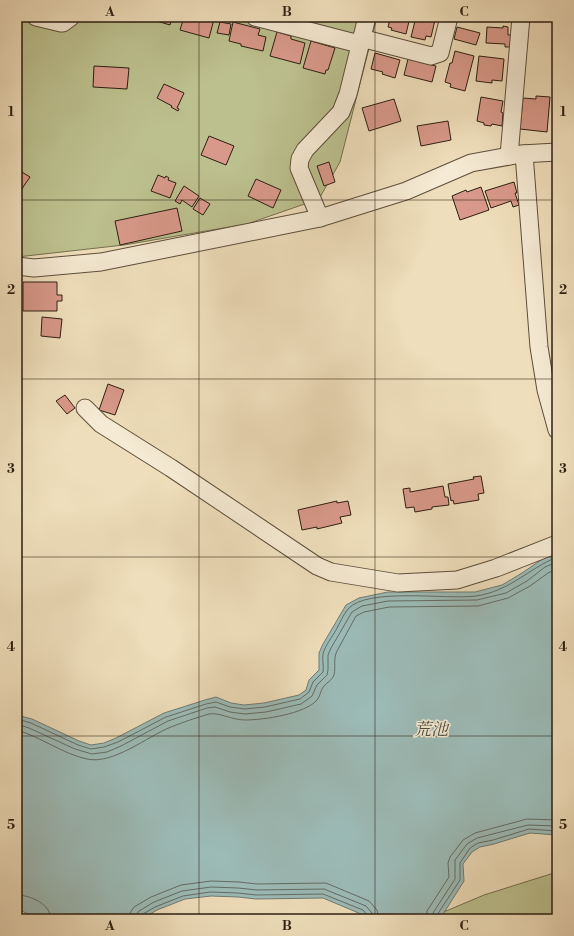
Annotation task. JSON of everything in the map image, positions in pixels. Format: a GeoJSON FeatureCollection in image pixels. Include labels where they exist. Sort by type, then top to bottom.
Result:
{"type":"FeatureCollection","features":[{"type":"Feature","properties":{"kind":"street"},"geometry":{"type":"LineString","coordinates":[[36,17],[63,23],[71,17]]}},
{"type":"Feature","properties":{"kind":"street"},"geometry":{"type":"LineString","coordinates":[[256,17],[431,56],[440,53],[449,17]]}},
{"type":"Feature","properties":{"kind":"street"},"geometry":{"type":"LineString","coordinates":[[320,218],[299,168],[300,159],[305,150],[341,112],[348,94],[367,17]]}},
{"type":"Feature","properties":{"kind":"street"},"geometry":{"type":"LineString","coordinates":[[521,17],[517,155],[539,347],[546,390],[557,430]]}},
{"type":"Feature","properties":{"kind":"street"},"geometry":{"type":"LineString","coordinates":[[17,266],[34,268],[102,262],[320,218],[406,192],[471,163],[517,155],[557,152]]}},
{"type":"Feature","properties":{"kind":"street"},"geometry":{"type":"LineString","coordinates":[[86,408],[101,424],[171,468],[317,566],[331,572],[398,583],[457,580],[496,568],[557,544]]}},
{"type":"Feature","properties":{"kind":"green space"},"geometry":{"type":"Polygon","coordinates":[[[17,17],[377,17],[340,162],[319,199],[247,224],[124,245],[17,257],[17,17]]]}},
{"type":"Feature","properties":{"kind":"green space"},"geometry":{"type":"Polygon","coordinates":[[[557,872],[557,919],[427,919],[484,895],[557,872]]]}},
{"type":"Feature","properties":{"kind":"water","name":"荒池"},"geometry":{"type":"Polygon","coordinates":[[[557,553],[557,835],[530,833],[480,847],[472,852],[463,864],[464,881],[440,919],[365,919],[361,914],[323,898],[256,899],[211,896],[185,899],[157,910],[142,919],[40,919],[17,909],[17,715],[32,719],[91,745],[104,743],[116,738],[164,713],[216,697],[231,703],[244,705],[264,703],[299,695],[306,690],[309,680],[319,670],[319,653],[346,605],[359,598],[388,592],[475,592],[502,585],[541,560],[557,553]]]}},
{"type":"Feature","properties":{"kind":"building"},"geometry":{"type":"Polygon","coordinates":[[[143,17],[172,17],[170,25],[143,17]]]}},
{"type":"Feature","properties":{"kind":"building"},"geometry":{"type":"Polygon","coordinates":[[[184,17],[206,17],[214,19],[209,38],[180,30],[184,17]]]}},
{"type":"Feature","properties":{"kind":"building"},"geometry":{"type":"Polygon","coordinates":[[[383,17],[410,17],[406,34],[391,30],[392,28],[388,27],[390,19],[383,17]]]}},
{"type":"Feature","properties":{"kind":"building"},"geometry":{"type":"Polygon","coordinates":[[[416,17],[424,17],[435,20],[431,37],[426,36],[425,40],[411,37],[416,17]]]}},
{"type":"Feature","properties":{"kind":"building"},"geometry":{"type":"Polygon","coordinates":[[[220,22],[231,24],[229,35],[217,33],[220,22]]]}},
{"type":"Feature","properties":{"kind":"building"},"geometry":{"type":"Polygon","coordinates":[[[233,22],[260,29],[258,35],[266,37],[263,51],[241,46],[241,44],[229,41],[233,22]]]}},
{"type":"Feature","properties":{"kind":"building"},"geometry":{"type":"Polygon","coordinates":[[[503,26],[508,27],[508,35],[511,35],[510,47],[505,47],[505,44],[486,43],[487,27],[503,28],[503,26]]]}},
{"type":"Feature","properties":{"kind":"building"},"geometry":{"type":"Polygon","coordinates":[[[457,27],[480,33],[476,45],[454,39],[457,27]]]}},
{"type":"Feature","properties":{"kind":"building"},"geometry":{"type":"Polygon","coordinates":[[[277,32],[291,36],[291,39],[305,43],[300,64],[270,56],[277,32]]]}},
{"type":"Feature","properties":{"kind":"building"},"geometry":{"type":"Polygon","coordinates":[[[311,41],[335,48],[328,70],[326,70],[325,74],[303,68],[311,41]]]}},
{"type":"Feature","properties":{"kind":"building"},"geometry":{"type":"Polygon","coordinates":[[[455,51],[474,56],[465,91],[450,87],[451,84],[445,82],[455,51]]]}},
{"type":"Feature","properties":{"kind":"building"},"geometry":{"type":"Polygon","coordinates":[[[375,53],[400,60],[395,78],[382,74],[383,72],[371,69],[375,53]]]}},
{"type":"Feature","properties":{"kind":"building"},"geometry":{"type":"Polygon","coordinates":[[[479,56],[504,59],[502,81],[492,80],[492,83],[476,81],[479,56]]]}},
{"type":"Feature","properties":{"kind":"building"},"geometry":{"type":"Polygon","coordinates":[[[408,59],[436,66],[432,82],[404,75],[408,59]]]}},
{"type":"Feature","properties":{"kind":"building"},"geometry":{"type":"Polygon","coordinates":[[[94,66],[129,68],[127,89],[93,87],[94,66]]]}},
{"type":"Feature","properties":{"kind":"building"},"geometry":{"type":"Polygon","coordinates":[[[164,84],[184,93],[177,108],[179,109],[178,111],[157,98],[164,84]]]}},
{"type":"Feature","properties":{"kind":"building"},"geometry":{"type":"Polygon","coordinates":[[[555,93],[557,93],[557,116],[555,116],[555,93]]]}},
{"type":"Feature","properties":{"kind":"building"},"geometry":{"type":"Polygon","coordinates":[[[536,96],[550,97],[547,132],[520,129],[523,98],[536,99],[536,96]]]}},
{"type":"Feature","properties":{"kind":"building"},"geometry":{"type":"Polygon","coordinates":[[[481,97],[503,101],[501,112],[503,113],[502,126],[492,124],[491,126],[484,125],[484,123],[477,121],[481,97]]]}},
{"type":"Feature","properties":{"kind":"building"},"geometry":{"type":"Polygon","coordinates":[[[394,99],[401,121],[369,131],[362,108],[394,99]]]}},
{"type":"Feature","properties":{"kind":"building"},"geometry":{"type":"Polygon","coordinates":[[[448,121],[451,140],[421,146],[417,126],[448,121]]]}},
{"type":"Feature","properties":{"kind":"building"},"geometry":{"type":"Polygon","coordinates":[[[209,136],[234,146],[226,165],[201,155],[209,136]]]}},
{"type":"Feature","properties":{"kind":"building"},"geometry":{"type":"Polygon","coordinates":[[[329,162],[335,182],[324,186],[317,166],[329,162]]]}},
{"type":"Feature","properties":{"kind":"building"},"geometry":{"type":"Polygon","coordinates":[[[17,169],[30,177],[17,196],[17,169]]]}},
{"type":"Feature","properties":{"kind":"building"},"geometry":{"type":"Polygon","coordinates":[[[158,175],[165,178],[166,176],[169,178],[168,180],[176,183],[170,198],[151,191],[158,175]]]}},
{"type":"Feature","properties":{"kind":"building"},"geometry":{"type":"Polygon","coordinates":[[[256,179],[281,190],[273,208],[248,196],[256,179]]]}},
{"type":"Feature","properties":{"kind":"building"},"geometry":{"type":"Polygon","coordinates":[[[514,182],[517,193],[515,193],[519,205],[513,207],[511,201],[491,208],[485,191],[514,182]]]}},
{"type":"Feature","properties":{"kind":"building"},"geometry":{"type":"Polygon","coordinates":[[[184,186],[199,196],[192,207],[182,200],[180,204],[175,201],[184,186]]]}},
{"type":"Feature","properties":{"kind":"building"},"geometry":{"type":"Polygon","coordinates":[[[481,187],[489,210],[460,220],[452,196],[466,190],[467,192],[481,187]]]}},
{"type":"Feature","properties":{"kind":"building"},"geometry":{"type":"Polygon","coordinates":[[[200,198],[210,204],[203,215],[193,209],[200,198]]]}},
{"type":"Feature","properties":{"kind":"building"},"geometry":{"type":"Polygon","coordinates":[[[177,208],[182,231],[120,245],[115,221],[177,208]]]}},
{"type":"Feature","properties":{"kind":"building"},"geometry":{"type":"Polygon","coordinates":[[[23,282],[57,282],[57,295],[62,295],[62,301],[57,301],[57,311],[23,311],[23,282]]]}},
{"type":"Feature","properties":{"kind":"building"},"geometry":{"type":"Polygon","coordinates":[[[42,317],[62,319],[60,338],[41,336],[42,317]]]}},
{"type":"Feature","properties":{"kind":"building"},"geometry":{"type":"Polygon","coordinates":[[[108,384],[124,390],[115,415],[99,410],[108,384]]]}},
{"type":"Feature","properties":{"kind":"building"},"geometry":{"type":"Polygon","coordinates":[[[65,395],[75,408],[67,414],[56,401],[65,395]]]}},
{"type":"Feature","properties":{"kind":"building"},"geometry":{"type":"Polygon","coordinates":[[[481,476],[484,493],[478,494],[479,500],[454,504],[453,500],[451,501],[448,484],[474,479],[473,477],[481,476]]]}},
{"type":"Feature","properties":{"kind":"building"},"geometry":{"type":"Polygon","coordinates":[[[443,486],[445,497],[448,497],[449,505],[432,507],[432,509],[415,512],[414,507],[406,508],[403,489],[410,488],[410,492],[443,486]]]}},
{"type":"Feature","properties":{"kind":"building"},"geometry":{"type":"Polygon","coordinates":[[[337,501],[337,503],[348,501],[351,515],[340,517],[342,523],[317,529],[317,527],[302,530],[298,510],[337,501]]]}},
{"type":"Feature","properties":{"kind":"building"},"geometry":{"type":"Polygon","coordinates":[[[557,907],[557,919],[553,919],[557,907]]]}}]}
